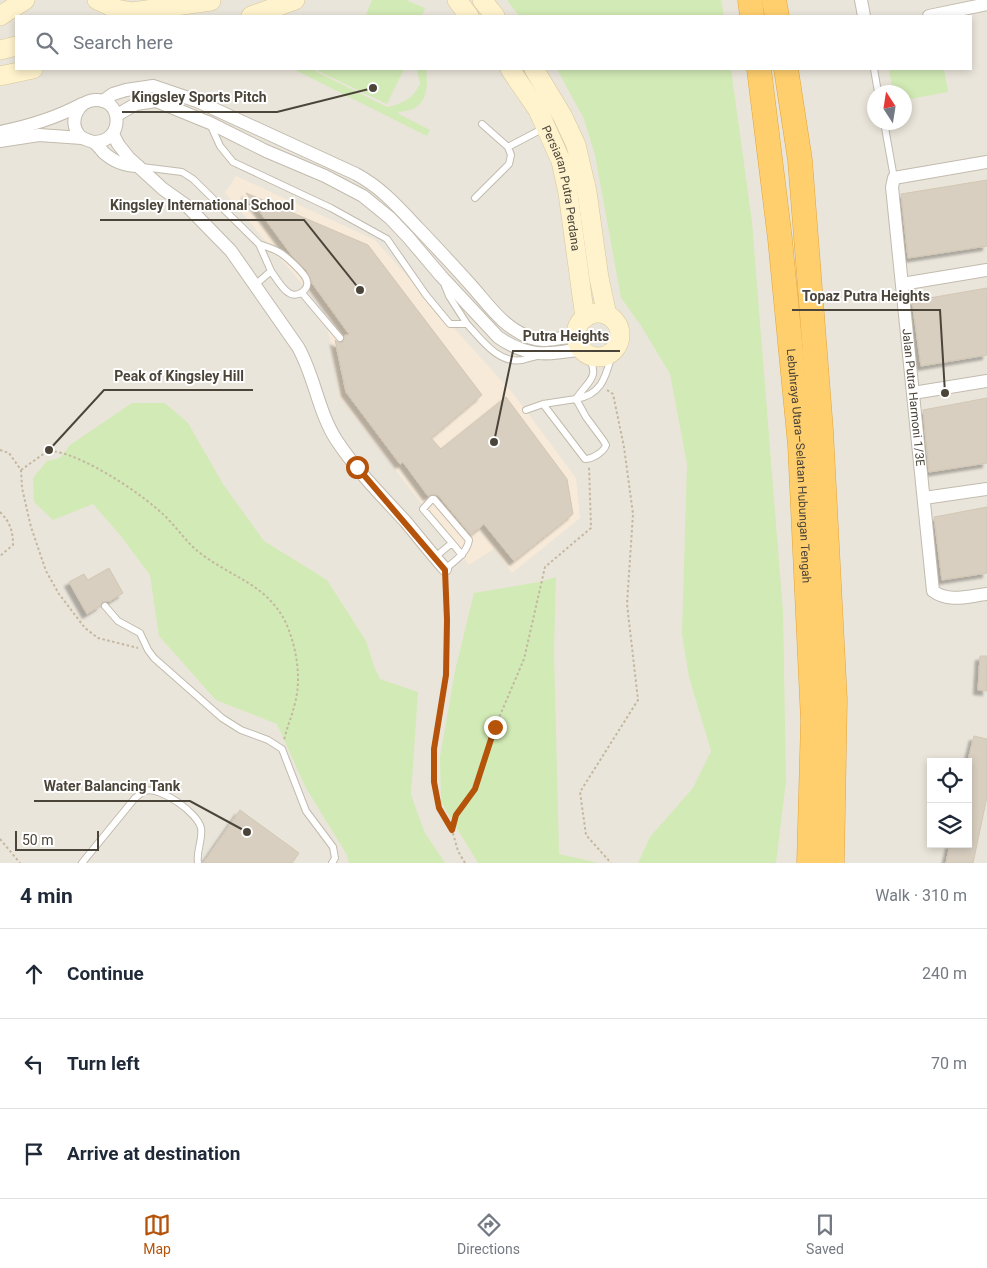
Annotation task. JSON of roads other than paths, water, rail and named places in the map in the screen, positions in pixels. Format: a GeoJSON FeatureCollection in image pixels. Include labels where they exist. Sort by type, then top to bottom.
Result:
{"type":"FeatureCollection","features":[{"type":"Feature","properties":{"kind":"highway"},"geometry":{"type":"LineString","coordinates":[[750,0],[752,15]]}},
{"type":"Feature","properties":{"kind":"highway"},"geometry":{"type":"LineString","coordinates":[[774,0],[777,15]]}},
{"type":"Feature","properties":{"kind":"highway","name":"Lebuhraya Utara–Selatan Hubungan Tengah"},"geometry":{"type":"LineString","coordinates":[[759,70],[780,239],[801,465],[812,721],[809,863]]}},
{"type":"Feature","properties":{"kind":"highway","name":"Lebuhraya Utara–Selatan Hubungan Tengah"},"geometry":{"type":"LineString","coordinates":[[786,70],[800,160],[821,430],[835,700],[832,863]]}},
{"type":"Feature","properties":{"kind":"main road"},"geometry":{"type":"LineString","coordinates":[[0,16],[25,0]]}},
{"type":"Feature","properties":{"kind":"main road"},"geometry":{"type":"LineString","coordinates":[[97,0],[116,9],[132,12],[213,1]]}},
{"type":"Feature","properties":{"kind":"main road"},"geometry":{"type":"LineString","coordinates":[[254,15],[296,0]]}},
{"type":"Feature","properties":{"kind":"main road"},"geometry":{"type":"LineString","coordinates":[[457,0],[468,15]]}},
{"type":"Feature","properties":{"kind":"main road"},"geometry":{"type":"LineString","coordinates":[[482,0],[494,15]]}},
{"type":"Feature","properties":{"kind":"main road"},"geometry":{"type":"LineString","coordinates":[[157,15],[213,1]]}},
{"type":"Feature","properties":{"kind":"main road"},"geometry":{"type":"LineString","coordinates":[[0,50],[15,46]]}},
{"type":"Feature","properties":{"kind":"main road"},"geometry":{"type":"LineString","coordinates":[[0,76],[28,70]]}},
{"type":"Feature","properties":{"kind":"main road","name":"Persiaran Putra Perdana"},"geometry":{"type":"LineString","coordinates":[[511,70],[547,126],[561,161],[565,177],[585,318]]}},
{"type":"Feature","properties":{"kind":"main road","name":"Persiaran Putra Perdana"},"geometry":{"type":"LineString","coordinates":[[535,70],[563,117],[576,145],[587,192],[598,278],[607,315]]}},
{"type":"Feature","properties":{"kind":"main road"},"geometry":{"type":"LineString","coordinates":[[595,313],[607,315],[618,324],[620,331],[617,345],[613,351],[603,356],[592,355],[582,346],[577,329],[585,318],[595,313]]}},
{"type":"Feature","properties":{"kind":"street"},"geometry":{"type":"LineString","coordinates":[[861,0],[864,15]]}},
{"type":"Feature","properties":{"kind":"street"},"geometry":{"type":"LineString","coordinates":[[934,15],[987,4]]}},
{"type":"Feature","properties":{"kind":"street"},"geometry":{"type":"LineString","coordinates":[[103,101],[113,94],[126,90],[153,86],[196,101],[356,174],[373,184],[389,197],[464,277],[503,322],[513,330],[533,339],[582,346]]}},
{"type":"Feature","properties":{"kind":"street"},"geometry":{"type":"LineString","coordinates":[[0,132],[34,125],[96,100],[103,101],[114,109],[116,115],[116,128],[113,134],[105,140],[38,135],[0,141]]}},
{"type":"Feature","properties":{"kind":"street"},"geometry":{"type":"LineString","coordinates":[[116,115],[136,104],[156,101],[210,123],[266,151],[325,176],[363,196],[390,218],[498,337],[511,346],[541,354],[582,346]]}},
{"type":"Feature","properties":{"kind":"street"},"geometry":{"type":"LineString","coordinates":[[83,104],[75,117],[76,130],[118,163],[138,166]]}},
{"type":"Feature","properties":{"kind":"street"},"geometry":{"type":"LineString","coordinates":[[113,134],[123,152],[163,189],[187,206],[231,251],[305,359],[325,419],[337,441],[382,498],[406,522],[445,570]]}},
{"type":"Feature","properties":{"kind":"street"},"geometry":{"type":"LineString","coordinates":[[894,178],[987,162]]}},
{"type":"Feature","properties":{"kind":"street","name":"Jalan Putra Harmoni 1/3E"},"geometry":{"type":"LineString","coordinates":[[894,178],[892,187],[933,591],[940,596],[950,599],[987,594]]}},
{"type":"Feature","properties":{"kind":"street"},"geometry":{"type":"LineString","coordinates":[[902,284],[987,270]]}},
{"type":"Feature","properties":{"kind":"street"},"geometry":{"type":"LineString","coordinates":[[913,392],[987,381]]}},
{"type":"Feature","properties":{"kind":"street"},"geometry":{"type":"LineString","coordinates":[[924,498],[987,489]]}},
{"type":"Feature","properties":{"kind":"lane"},"geometry":{"type":"LineString","coordinates":[[874,70],[877,85]]}},
{"type":"Feature","properties":{"kind":"lane"},"geometry":{"type":"LineString","coordinates":[[210,123],[220,146],[233,162],[331,208],[387,239],[426,295],[450,324],[467,324]]}},
{"type":"Feature","properties":{"kind":"lane"},"geometry":{"type":"LineString","coordinates":[[475,198],[509,164],[511,155],[508,147],[482,124]]}},
{"type":"Feature","properties":{"kind":"lane"},"geometry":{"type":"LineString","coordinates":[[508,147],[547,126]]}},
{"type":"Feature","properties":{"kind":"lane"},"geometry":{"type":"LineString","coordinates":[[885,130],[894,178]]}},
{"type":"Feature","properties":{"kind":"lane"},"geometry":{"type":"LineString","coordinates":[[138,166],[182,172],[193,179],[259,244],[271,272],[288,293],[294,295],[302,293],[307,287],[308,280],[303,273],[279,251],[259,244]]}},
{"type":"Feature","properties":{"kind":"lane"},"geometry":{"type":"LineString","coordinates":[[255,286],[271,272]]}},
{"type":"Feature","properties":{"kind":"lane"},"geometry":{"type":"LineString","coordinates":[[441,276],[449,296],[467,324],[485,344],[500,356],[510,360],[521,360],[541,354]]}},
{"type":"Feature","properties":{"kind":"lane"},"geometry":{"type":"LineString","coordinates":[[302,293],[340,338]]}},
{"type":"Feature","properties":{"kind":"lane"},"geometry":{"type":"LineString","coordinates":[[576,399],[581,390],[589,384],[593,377],[592,363],[582,346]]}},
{"type":"Feature","properties":{"kind":"lane"},"geometry":{"type":"LineString","coordinates":[[526,410],[543,404],[584,397],[592,393],[604,380],[613,351]]}},
{"type":"Feature","properties":{"kind":"lane"},"geometry":{"type":"LineString","coordinates":[[543,404],[581,456],[589,459],[604,451],[606,445],[576,399]]}},
{"type":"Feature","properties":{"kind":"lane"},"geometry":{"type":"LineString","coordinates":[[445,570],[462,555],[469,540],[434,498],[432,499],[423,509],[462,555]]}},
{"type":"Feature","properties":{"kind":"lane"},"geometry":{"type":"LineString","coordinates":[[435,557],[452,543]]}},
{"type":"Feature","properties":{"kind":"lane"},"geometry":{"type":"LineString","coordinates":[[105,606],[118,621],[140,633],[148,650],[222,718],[241,730],[268,740],[282,749],[306,811],[333,847],[335,858],[332,863]]}},
{"type":"Feature","properties":{"kind":"lane"},"geometry":{"type":"LineString","coordinates":[[82,863],[135,798],[145,791],[163,793],[193,813],[199,821],[202,835],[197,852],[198,863]]}},
{"type":"Feature","properties":{"kind":"place","name":"Kingsley Sports Pitch"},"geometry":{"type":"Point","coordinates":[373,88]}},
{"type":"Feature","properties":{"kind":"place","name":"Kingsley International School"},"geometry":{"type":"Point","coordinates":[360,290]}},
{"type":"Feature","properties":{"kind":"place","name":"Topaz Putra Heights"},"geometry":{"type":"Point","coordinates":[945,393]}},
{"type":"Feature","properties":{"kind":"place","name":"Putra Heights"},"geometry":{"type":"Point","coordinates":[494,442]}},
{"type":"Feature","properties":{"kind":"place","name":"Peak of Kingsley Hill"},"geometry":{"type":"Point","coordinates":[49,450]}},
{"type":"Feature","properties":{"kind":"place","name":"Water Balancing Tank"},"geometry":{"type":"Point","coordinates":[247,832]}}]}
